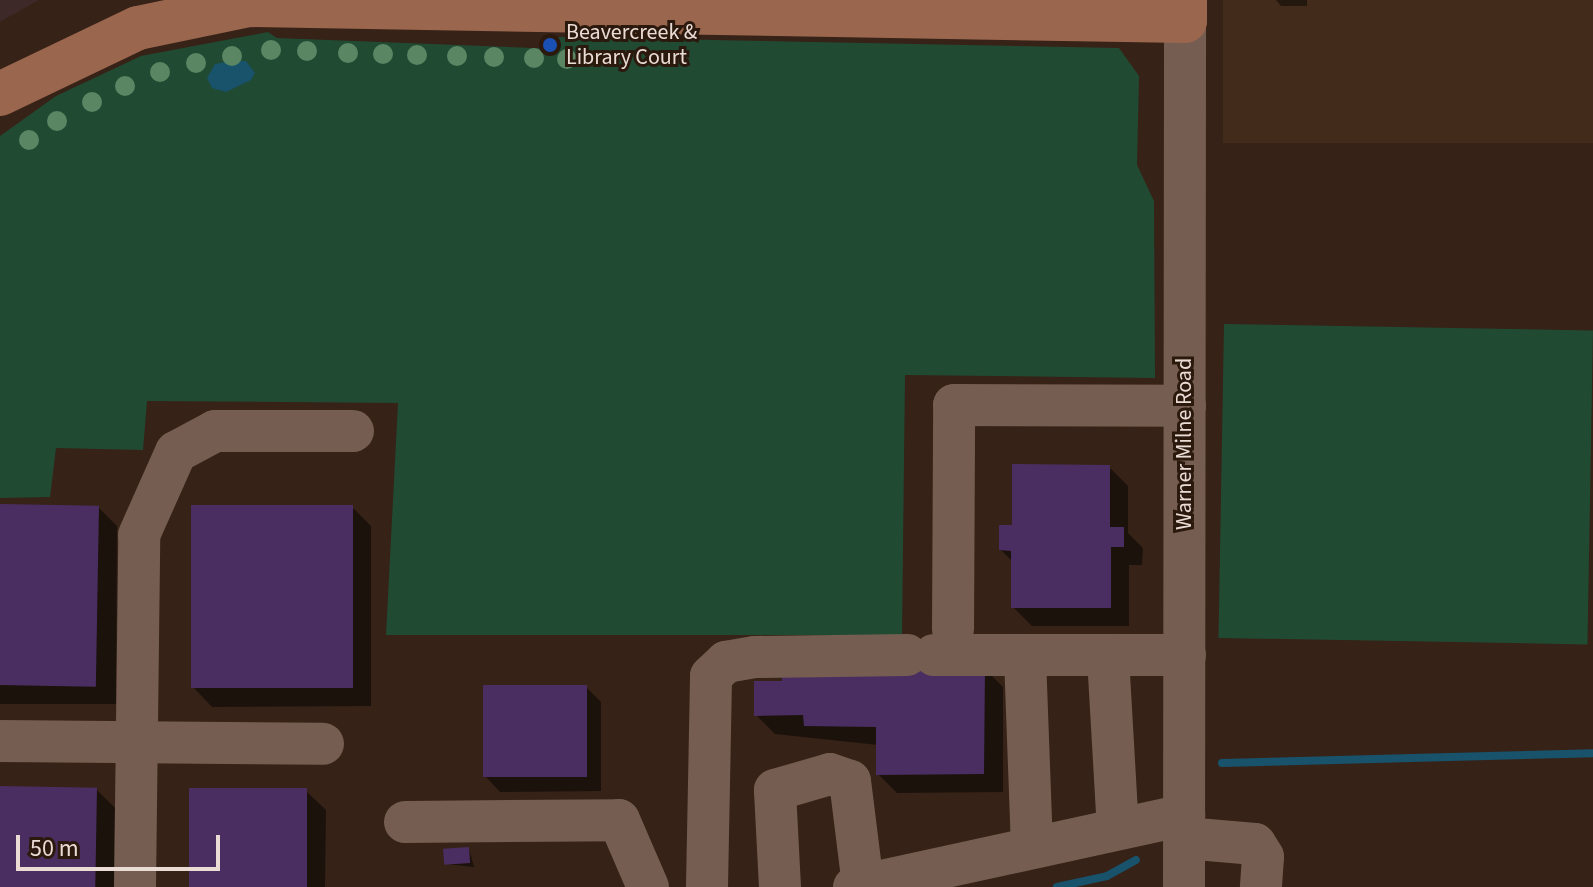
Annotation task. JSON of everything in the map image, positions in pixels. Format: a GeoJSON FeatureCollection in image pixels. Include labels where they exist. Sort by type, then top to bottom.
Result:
{"type":"FeatureCollection","features":[{"type":"Feature","properties":{"kind":"main road"},"geometry":{"type":"LineString","coordinates":[[0,94],[90,45],[183,15],[248,5],[365,2],[1185,10]]}},
{"type":"Feature","properties":{"kind":"street","name":"Warner Milne Road"},"geometry":{"type":"LineString","coordinates":[[1184,887],[1185,10]]}},
{"type":"Feature","properties":{"kind":"street"},"geometry":{"type":"LineString","coordinates":[[931,646],[954,405],[1185,406]]}},
{"type":"Feature","properties":{"kind":"street"},"geometry":{"type":"LineString","coordinates":[[135,887],[139,535],[176,452],[215,431],[353,431]]}},
{"type":"Feature","properties":{"kind":"street"},"geometry":{"type":"LineString","coordinates":[[707,887],[711,676],[726,662],[755,657],[931,646],[1025,657],[1185,655]]}},
{"type":"Feature","properties":{"kind":"street"},"geometry":{"type":"LineString","coordinates":[[1025,657],[1032,848]]}},
{"type":"Feature","properties":{"kind":"street"},"geometry":{"type":"LineString","coordinates":[[1108,657],[1118,829]]}},
{"type":"Feature","properties":{"kind":"street"},"geometry":{"type":"LineString","coordinates":[[0,741],[323,744]]}},
{"type":"Feature","properties":{"kind":"street"},"geometry":{"type":"LineString","coordinates":[[780,887],[775,790],[830,774],[850,781],[858,886],[1118,829],[1184,827],[1255,844],[1263,857],[1261,887]]}},
{"type":"Feature","properties":{"kind":"street"},"geometry":{"type":"LineString","coordinates":[[405,822],[619,820],[648,887]]}},
{"type":"Feature","properties":{"kind":"shaded area"},"geometry":{"type":"Polygon","coordinates":[[[0,0],[39,0],[0,22],[0,0]]]}},
{"type":"Feature","properties":{"kind":"shaded area"},"geometry":{"type":"Polygon","coordinates":[[[1223,0],[1593,0],[1593,143],[1223,143],[1223,0]]]}},
{"type":"Feature","properties":{"kind":"green space"},"geometry":{"type":"Polygon","coordinates":[[[268,32],[277,38],[558,49],[559,37],[1119,48],[1139,76],[1137,165],[1154,201],[1155,378],[905,375],[902,635],[386,635],[398,403],[147,401],[143,450],[56,448],[50,497],[0,498],[0,136],[56,96],[141,56],[268,32]]]}},
{"type":"Feature","properties":{"kind":"green space"},"geometry":{"type":"Polygon","coordinates":[[[1224,324],[1593,330],[1587,644],[1219,638],[1224,324]]]}},
{"type":"Feature","properties":{"kind":"water"},"geometry":{"type":"Polygon","coordinates":[[[246,61],[255,73],[251,80],[226,92],[212,88],[207,78],[215,64],[246,61]]]}},
{"type":"Feature","properties":{"kind":"building"},"geometry":{"type":"Polygon","coordinates":[[[1012,464],[1110,465],[1110,527],[1124,527],[1124,547],[1111,547],[1111,608],[1011,608],[1011,551],[999,550],[999,525],[1012,525],[1012,464]]]}},
{"type":"Feature","properties":{"kind":"building"},"geometry":{"type":"Polygon","coordinates":[[[0,504],[99,506],[96,687],[0,685],[0,504]]]}},
{"type":"Feature","properties":{"kind":"building"},"geometry":{"type":"Polygon","coordinates":[[[191,505],[353,505],[353,688],[191,688],[191,505]]]}},
{"type":"Feature","properties":{"kind":"building"},"geometry":{"type":"Polygon","coordinates":[[[985,666],[984,774],[876,775],[876,727],[804,726],[803,715],[754,716],[754,681],[782,681],[782,667],[985,666]]]}},
{"type":"Feature","properties":{"kind":"building"},"geometry":{"type":"Polygon","coordinates":[[[483,685],[587,685],[587,777],[483,777],[483,685]]]}},
{"type":"Feature","properties":{"kind":"building"},"geometry":{"type":"Polygon","coordinates":[[[0,786],[97,788],[95,887],[0,887],[0,786]]]}},
{"type":"Feature","properties":{"kind":"building"},"geometry":{"type":"Polygon","coordinates":[[[189,788],[307,788],[307,887],[189,887],[189,788]]]}},
{"type":"Feature","properties":{"kind":"building"},"geometry":{"type":"Polygon","coordinates":[[[469,847],[470,863],[444,865],[443,849],[469,847]]]}},
{"type":"Feature","properties":{"kind":"waterway"},"geometry":{"type":"LineString","coordinates":[[1222,763],[1593,753]]}},
{"type":"Feature","properties":{"kind":"waterway"},"geometry":{"type":"LineString","coordinates":[[1057,887],[1107,876],[1136,860]]}},
{"type":"Feature","properties":{"kind":"place","name":"Beavercreek & Library Court"},"geometry":{"type":"Point","coordinates":[550,45]}}]}
